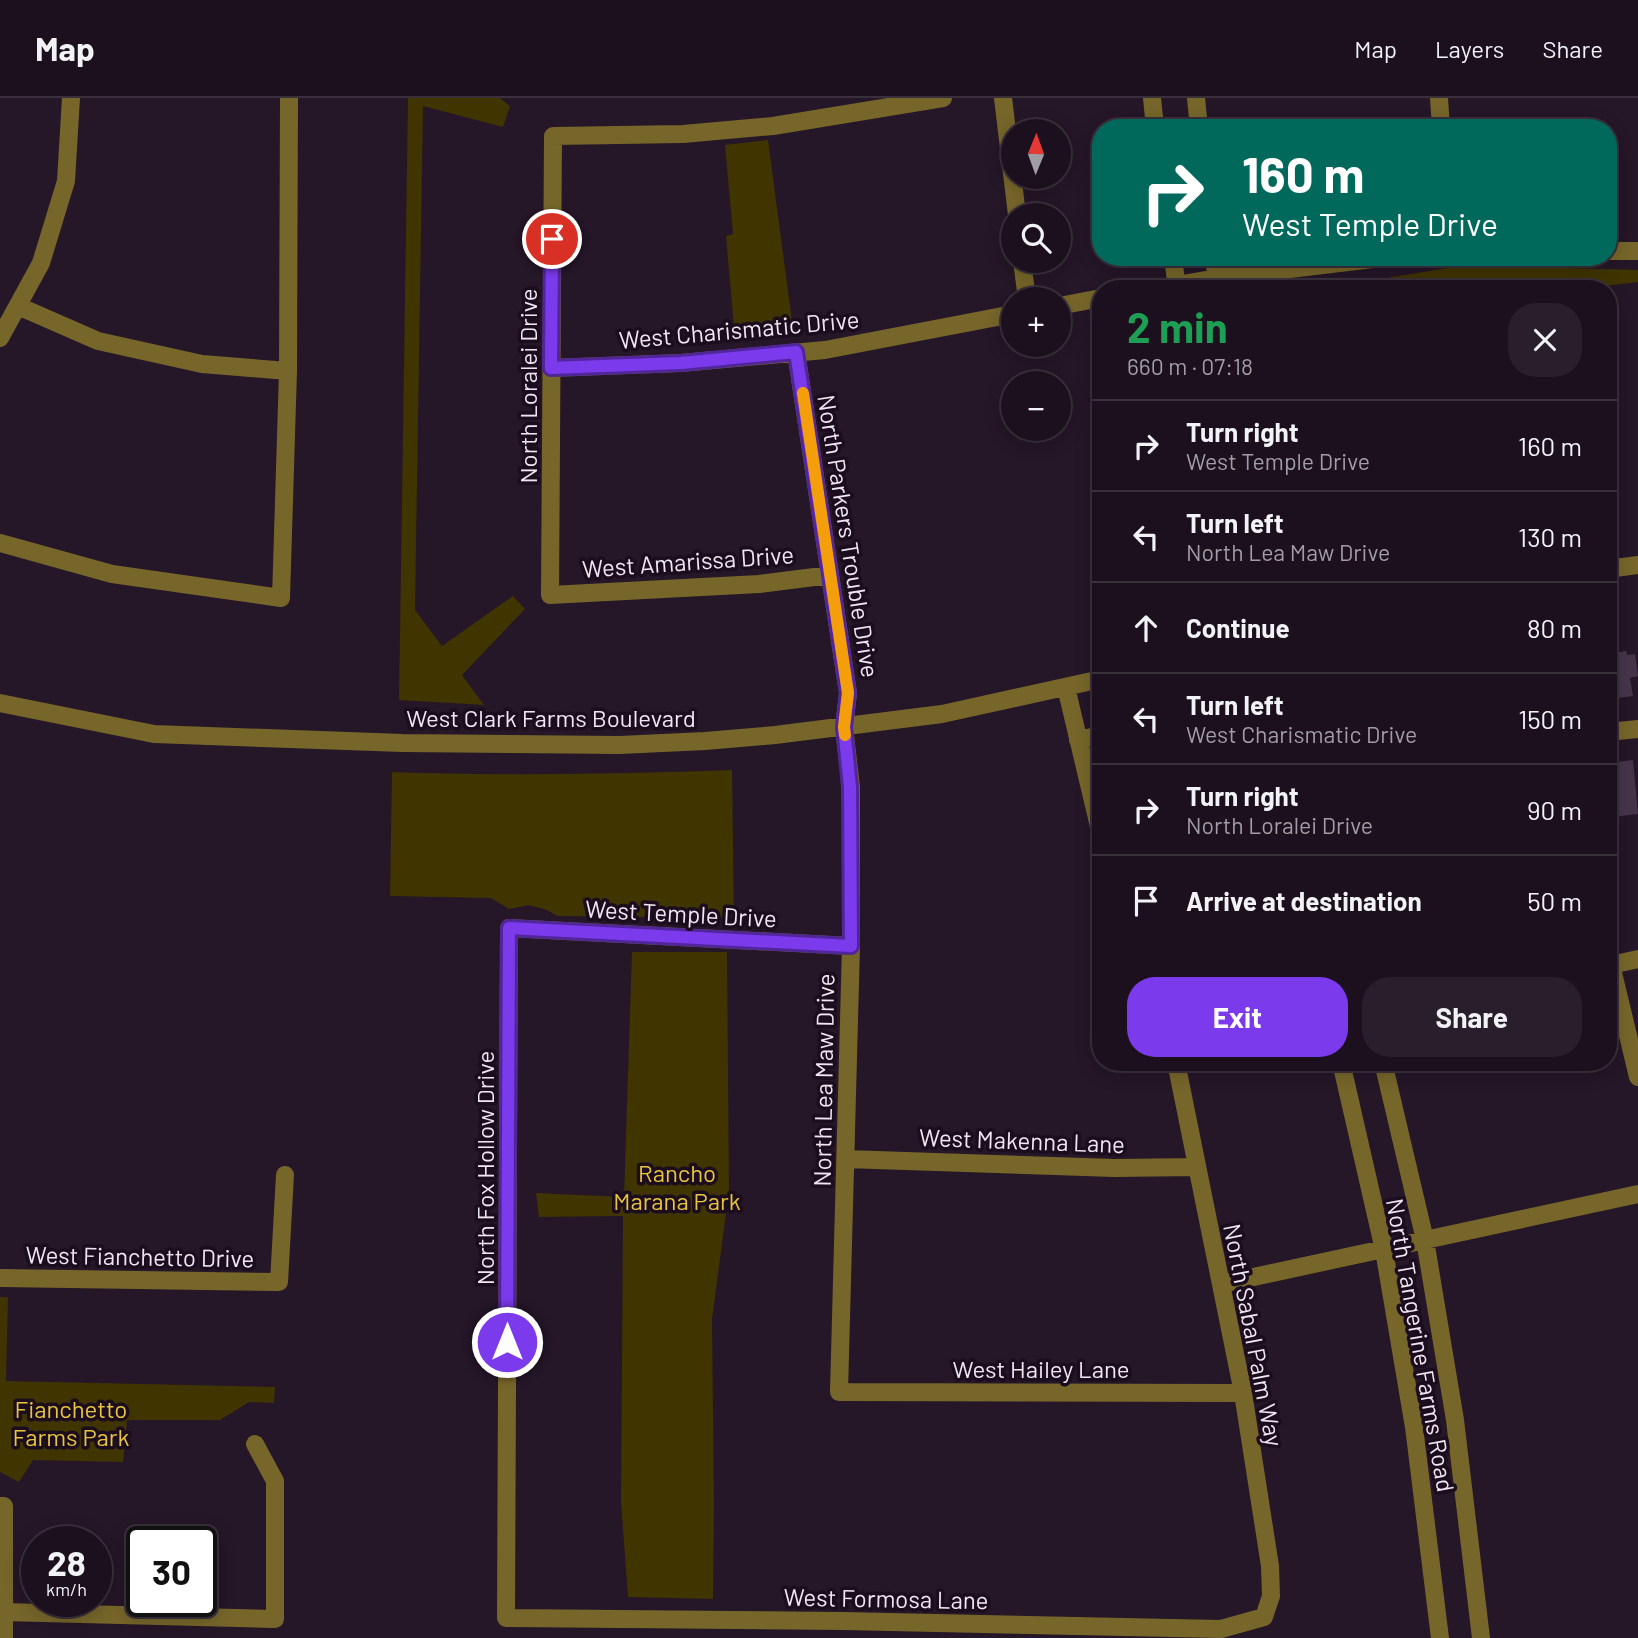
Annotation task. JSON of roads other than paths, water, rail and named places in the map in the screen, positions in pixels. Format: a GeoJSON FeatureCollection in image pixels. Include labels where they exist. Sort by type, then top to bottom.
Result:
{"type":"FeatureCollection","features":[{"type":"Feature","properties":{"kind":"street"},"geometry":{"type":"LineString","coordinates":[[0,338],[41,263],[66,181],[71,98]]}},
{"type":"Feature","properties":{"kind":"street"},"geometry":{"type":"LineString","coordinates":[[0,543],[112,575],[281,598],[288,372],[289,98]]}},
{"type":"Feature","properties":{"kind":"street","name":"North Loralei Drive"},"geometry":{"type":"LineString","coordinates":[[550,595],[553,136],[682,134],[773,126],[943,98]]}},
{"type":"Feature","properties":{"kind":"street"},"geometry":{"type":"LineString","coordinates":[[1003,98],[1016,203]]}},
{"type":"Feature","properties":{"kind":"street"},"geometry":{"type":"LineString","coordinates":[[1152,98],[1154,119]]}},
{"type":"Feature","properties":{"kind":"street"},"geometry":{"type":"LineString","coordinates":[[1196,98],[1198,119]]}},
{"type":"Feature","properties":{"kind":"street"},"geometry":{"type":"LineString","coordinates":[[1439,98],[1440,119]]}},
{"type":"Feature","properties":{"kind":"street"},"geometry":{"type":"LineString","coordinates":[[1617,251],[1638,251]]}},
{"type":"Feature","properties":{"kind":"street"},"geometry":{"type":"LineString","coordinates":[[1237,280],[1329,266]]}},
{"type":"Feature","properties":{"kind":"street"},"geometry":{"type":"LineString","coordinates":[[1071,304],[1092,300]]}},
{"type":"Feature","properties":{"kind":"street"},"geometry":{"type":"LineString","coordinates":[[18,306],[98,341],[202,364],[288,372]]}},
{"type":"Feature","properties":{"kind":"street","name":"West Charismatic Drive"},"geometry":{"type":"LineString","coordinates":[[551,368],[681,363],[825,350],[1001,316]]}},
{"type":"Feature","properties":{"kind":"street","name":"North Parkers Trouble Drive"},"geometry":{"type":"LineString","coordinates":[[796,352],[848,693],[844,727]]}},
{"type":"Feature","properties":{"kind":"street"},"geometry":{"type":"LineString","coordinates":[[1617,568],[1638,565]]}},
{"type":"Feature","properties":{"kind":"street","name":"West Amarissa Drive"},"geometry":{"type":"LineString","coordinates":[[550,595],[758,584],[830,575]]}},
{"type":"Feature","properties":{"kind":"street","name":"West Clark Farms Boulevard"},"geometry":{"type":"LineString","coordinates":[[0,703],[155,734],[402,743],[642,744],[775,736],[844,727],[942,713],[1092,681]]}},
{"type":"Feature","properties":{"kind":"street"},"geometry":{"type":"LineString","coordinates":[[1066,687],[1092,798]]}},
{"type":"Feature","properties":{"kind":"street","name":"North Lea Maw Drive"},"geometry":{"type":"LineString","coordinates":[[839,1392],[851,946],[850,787],[844,727]]}},
{"type":"Feature","properties":{"kind":"street"},"geometry":{"type":"LineString","coordinates":[[1617,731],[1638,729]]}},
{"type":"Feature","properties":{"kind":"street"},"geometry":{"type":"LineString","coordinates":[[1078,740],[1092,737]]}},
{"type":"Feature","properties":{"kind":"street","name":"West Temple Drive"},"geometry":{"type":"LineString","coordinates":[[509,928],[851,946]]}},
{"type":"Feature","properties":{"kind":"street","name":"North Fox Hollow Drive"},"geometry":{"type":"LineString","coordinates":[[506,1618],[509,928]]}},
{"type":"Feature","properties":{"kind":"street"},"geometry":{"type":"LineString","coordinates":[[1617,958],[1638,959]]}},
{"type":"Feature","properties":{"kind":"street"},"geometry":{"type":"LineString","coordinates":[[1617,988],[1638,1077]]}},
{"type":"Feature","properties":{"kind":"street","name":"North Sabal Palm Way"},"geometry":{"type":"LineString","coordinates":[[1178,1071],[1243,1392],[1269,1566],[1271,1596],[1264,1617]]}},
{"type":"Feature","properties":{"kind":"street","name":"North Tangerine Farms Road"},"geometry":{"type":"LineString","coordinates":[[1343,1071],[1384,1250],[1414,1427],[1440,1638]]}},
{"type":"Feature","properties":{"kind":"street","name":"North Tangerine Farms Road"},"geometry":{"type":"LineString","coordinates":[[1385,1071],[1425,1240],[1455,1420],[1481,1638]]}},
{"type":"Feature","properties":{"kind":"street","name":"West Makenna Lane"},"geometry":{"type":"LineString","coordinates":[[846,1159],[1114,1168],[1197,1167]]}},
{"type":"Feature","properties":{"kind":"street","name":"West Fianchetto Drive"},"geometry":{"type":"LineString","coordinates":[[0,1278],[279,1282],[285,1175]]}},
{"type":"Feature","properties":{"kind":"street"},"geometry":{"type":"LineString","coordinates":[[1221,1284],[1638,1194]]}},
{"type":"Feature","properties":{"kind":"street","name":"West Hailey Lane"},"geometry":{"type":"LineString","coordinates":[[839,1392],[1243,1392]]}},
{"type":"Feature","properties":{"kind":"street"},"geometry":{"type":"LineString","coordinates":[[4,1612],[275,1619],[275,1481],[255,1444]]}},
{"type":"Feature","properties":{"kind":"street"},"geometry":{"type":"LineString","coordinates":[[2,1506],[4,1638]]}},
{"type":"Feature","properties":{"kind":"street","name":"West Formosa Lane"},"geometry":{"type":"LineString","coordinates":[[506,1618],[843,1629],[1221,1629],[1264,1617]]}},
{"type":"Feature","properties":{"kind":"park label","name":"Rancho Marana Park"},"geometry":{"type":"Point","coordinates":[677,1186]}},
{"type":"Feature","properties":{"kind":"park label","name":"Fianchetto Farms Park"},"geometry":{"type":"Point","coordinates":[71,1422]}}]}
